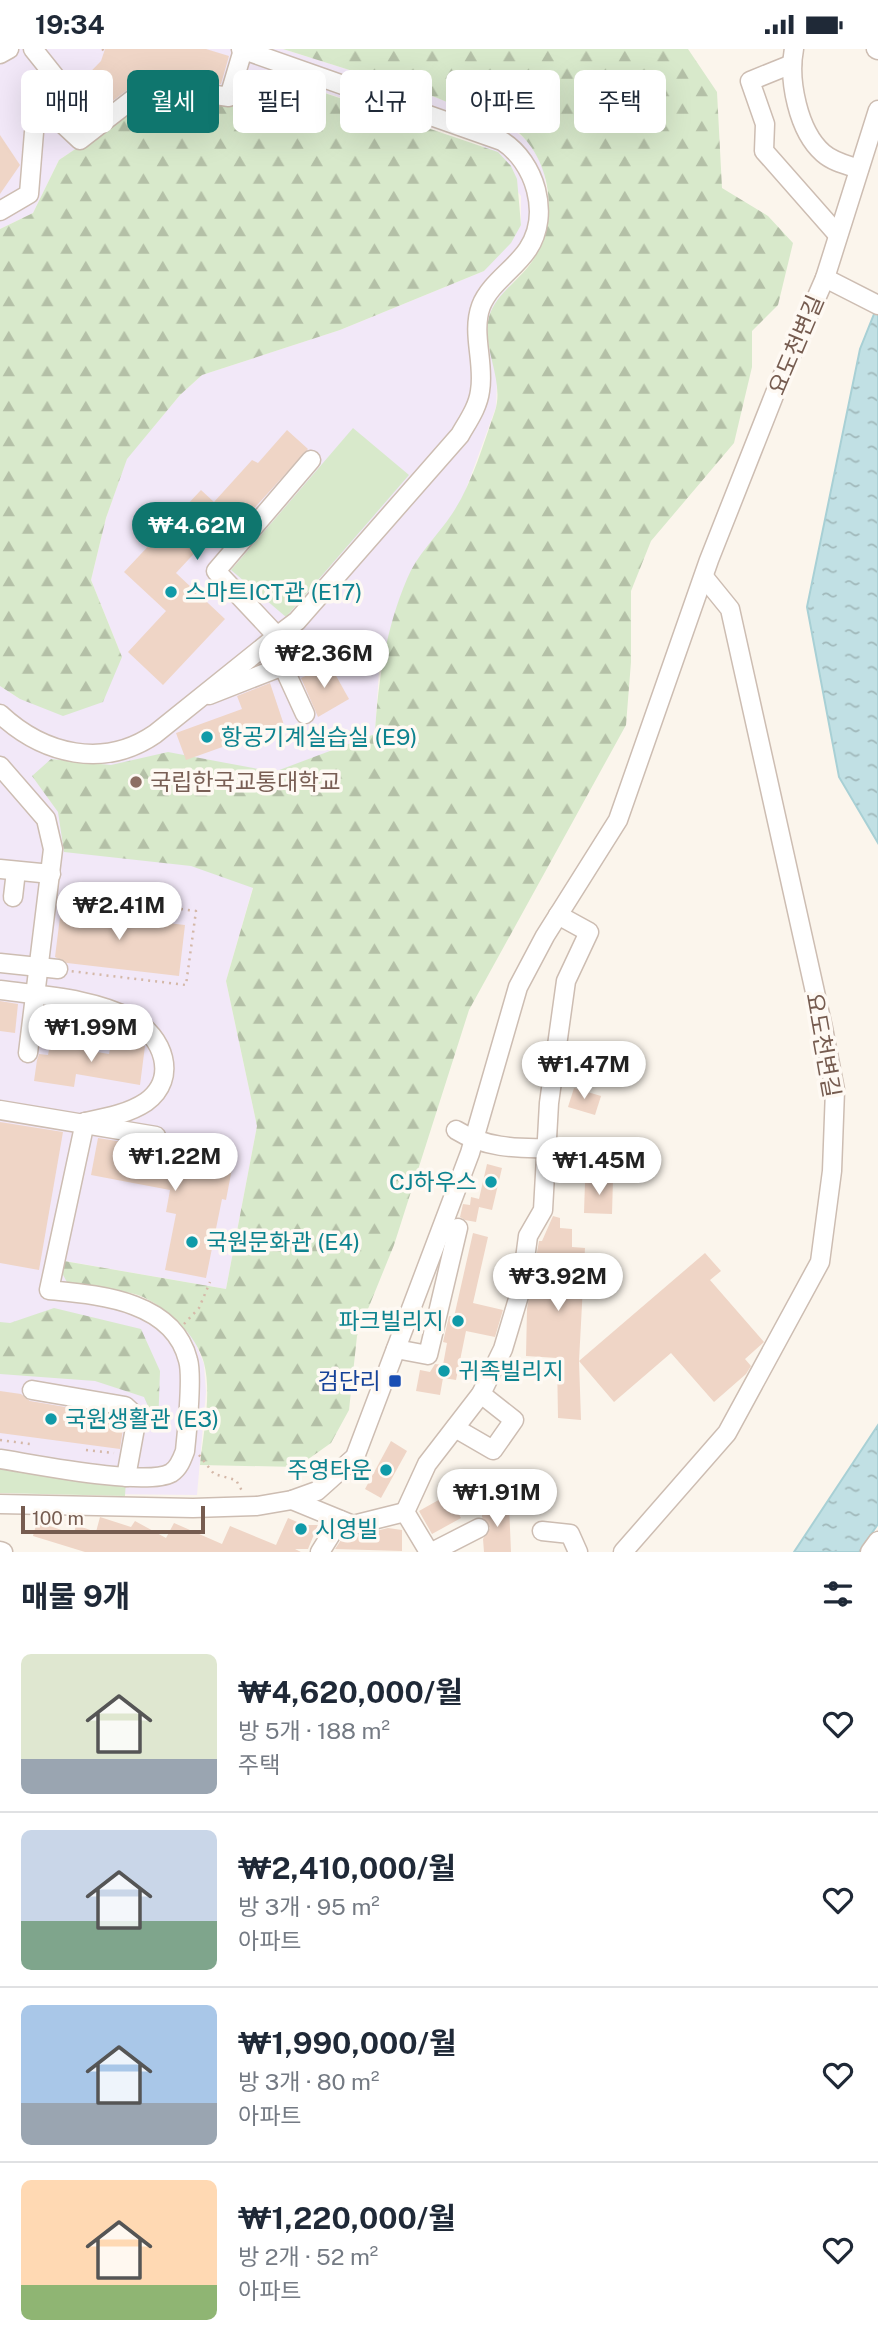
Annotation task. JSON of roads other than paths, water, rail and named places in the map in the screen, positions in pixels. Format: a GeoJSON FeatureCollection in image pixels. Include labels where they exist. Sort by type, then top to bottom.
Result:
{"type":"FeatureCollection","features":[{"type":"Feature","properties":{"kind":"street"},"geometry":{"type":"LineString","coordinates":[[0,54],[9,49]]}},
{"type":"Feature","properties":{"kind":"street"},"geometry":{"type":"LineString","coordinates":[[0,715],[13,727],[53,747],[107,754],[139,745],[297,621],[460,435],[472,415],[480,392],[477,323],[481,307],[487,295],[527,250],[538,226],[538,199],[528,169],[511,146],[242,49],[229,97],[151,85],[79,140],[49,111],[57,79],[33,49]]}},
{"type":"Feature","properties":{"kind":"street"},"geometry":{"type":"LineString","coordinates":[[838,235],[764,151],[765,124],[750,81],[793,53],[800,109],[818,148],[835,160],[859,169]]}},
{"type":"Feature","properties":{"kind":"street","name":"요도천변길"},"geometry":{"type":"LineString","coordinates":[[0,1504],[193,1509],[292,1500],[317,1491],[355,1457],[473,1141],[518,986],[558,915],[618,820],[704,577],[777,388],[825,278],[878,110]]}},
{"type":"Feature","properties":{"kind":"street"},"geometry":{"type":"LineString","coordinates":[[0,211],[29,194],[34,133]]}},
{"type":"Feature","properties":{"kind":"street"},"geometry":{"type":"LineString","coordinates":[[825,278],[878,305]]}},
{"type":"Feature","properties":{"kind":"street"},"geometry":{"type":"LineString","coordinates":[[277,636],[216,571],[311,460]]}},
{"type":"Feature","properties":{"kind":"street","name":"요도천변길"},"geometry":{"type":"LineString","coordinates":[[623,1552],[727,1433],[775,1348],[820,1262],[832,1171],[835,1090],[823,1028],[730,609],[704,577]]}},
{"type":"Feature","properties":{"kind":"street"},"geometry":{"type":"LineString","coordinates":[[192,702],[283,666],[305,714]]}},
{"type":"Feature","properties":{"kind":"street"},"geometry":{"type":"LineString","coordinates":[[0,766],[46,819],[53,849],[28,1053]]}},
{"type":"Feature","properties":{"kind":"street"},"geometry":{"type":"LineString","coordinates":[[13,897],[8,870],[51,874]]}},
{"type":"Feature","properties":{"kind":"street"},"geometry":{"type":"LineString","coordinates":[[479,1528],[430,1552],[405,1512],[427,1464],[481,1394],[503,1349],[521,1289],[528,1236],[543,1210],[549,1103],[566,981],[589,932],[558,915]]}},
{"type":"Feature","properties":{"kind":"street"},"geometry":{"type":"LineString","coordinates":[[0,963],[58,969]]}},
{"type":"Feature","properties":{"kind":"street"},"geometry":{"type":"LineString","coordinates":[[0,990],[92,1005],[132,1020],[149,1031],[164,1056],[165,1067],[159,1090],[132,1110],[85,1122]]}},
{"type":"Feature","properties":{"kind":"street"},"geometry":{"type":"LineString","coordinates":[[0,1110],[85,1122],[156,1136]]}},
{"type":"Feature","properties":{"kind":"street"},"geometry":{"type":"LineString","coordinates":[[0,1459],[126,1477],[158,1477],[172,1472],[181,1462],[187,1433],[189,1360],[173,1331],[159,1318],[134,1305],[94,1295],[49,1290],[85,1122]]}},
{"type":"Feature","properties":{"kind":"street"},"geometry":{"type":"LineString","coordinates":[[456,1130],[473,1141],[523,1148],[548,1148]]}},
{"type":"Feature","properties":{"kind":"street"},"geometry":{"type":"LineString","coordinates":[[396,1349],[428,1355],[458,1228]]}},
{"type":"Feature","properties":{"kind":"street"},"geometry":{"type":"LineString","coordinates":[[32,1390],[125,1406],[137,1417],[126,1477]]}},
{"type":"Feature","properties":{"kind":"street"},"geometry":{"type":"LineString","coordinates":[[455,1428],[493,1450],[514,1420],[481,1394]]}},
{"type":"Feature","properties":{"kind":"street","name":"요도천변길"},"geometry":{"type":"LineString","coordinates":[[292,1500],[353,1525],[405,1512]]}},
{"type":"Feature","properties":{"kind":"street"},"geometry":{"type":"LineString","coordinates":[[320,1552],[340,1520]]}},
{"type":"Feature","properties":{"kind":"street"},"geometry":{"type":"LineString","coordinates":[[542,1531],[570,1534],[578,1552]]}},
{"type":"Feature","properties":{"kind":"street"},"geometry":{"type":"LineString","coordinates":[[870,1552],[878,1541]]}},
{"type":"Feature","properties":{"kind":"water"},"geometry":{"type":"Polygon","coordinates":[[[878,304],[878,843],[839,777],[807,607],[860,349],[878,304]]]}},
{"type":"Feature","properties":{"kind":"water"},"geometry":{"type":"Polygon","coordinates":[[[878,1425],[878,1524],[859,1552],[794,1552],[878,1425]]]}},
{"type":"Feature","properties":{"kind":"place","name":"스마트ICT관 (E17)"},"geometry":{"type":"Point","coordinates":[171,592]}},
{"type":"Feature","properties":{"kind":"place","name":"항공기계실습실 (E9)"},"geometry":{"type":"Point","coordinates":[207,737]}},
{"type":"Feature","properties":{"kind":"place","name":"국립한국교통대학교"},"geometry":{"type":"Point","coordinates":[136,782]}},
{"type":"Feature","properties":{"kind":"place","name":"CJ하우스"},"geometry":{"type":"Point","coordinates":[491,1182]}},
{"type":"Feature","properties":{"kind":"place","name":"국원문화관 (E4)"},"geometry":{"type":"Point","coordinates":[192,1242]}},
{"type":"Feature","properties":{"kind":"place","name":"파크빌리지"},"geometry":{"type":"Point","coordinates":[458,1321]}},
{"type":"Feature","properties":{"kind":"place","name":"귀족빌리지"},"geometry":{"type":"Point","coordinates":[444,1371]}},
{"type":"Feature","properties":{"kind":"place","name":"검단리"},"geometry":{"type":"Point","coordinates":[395,1381]}},
{"type":"Feature","properties":{"kind":"place","name":"국원생활관 (E3)"},"geometry":{"type":"Point","coordinates":[51,1419]}},
{"type":"Feature","properties":{"kind":"place","name":"주영타운"},"geometry":{"type":"Point","coordinates":[386,1470]}},
{"type":"Feature","properties":{"kind":"place","name":"시영빌"},"geometry":{"type":"Point","coordinates":[301,1529]}}]}
